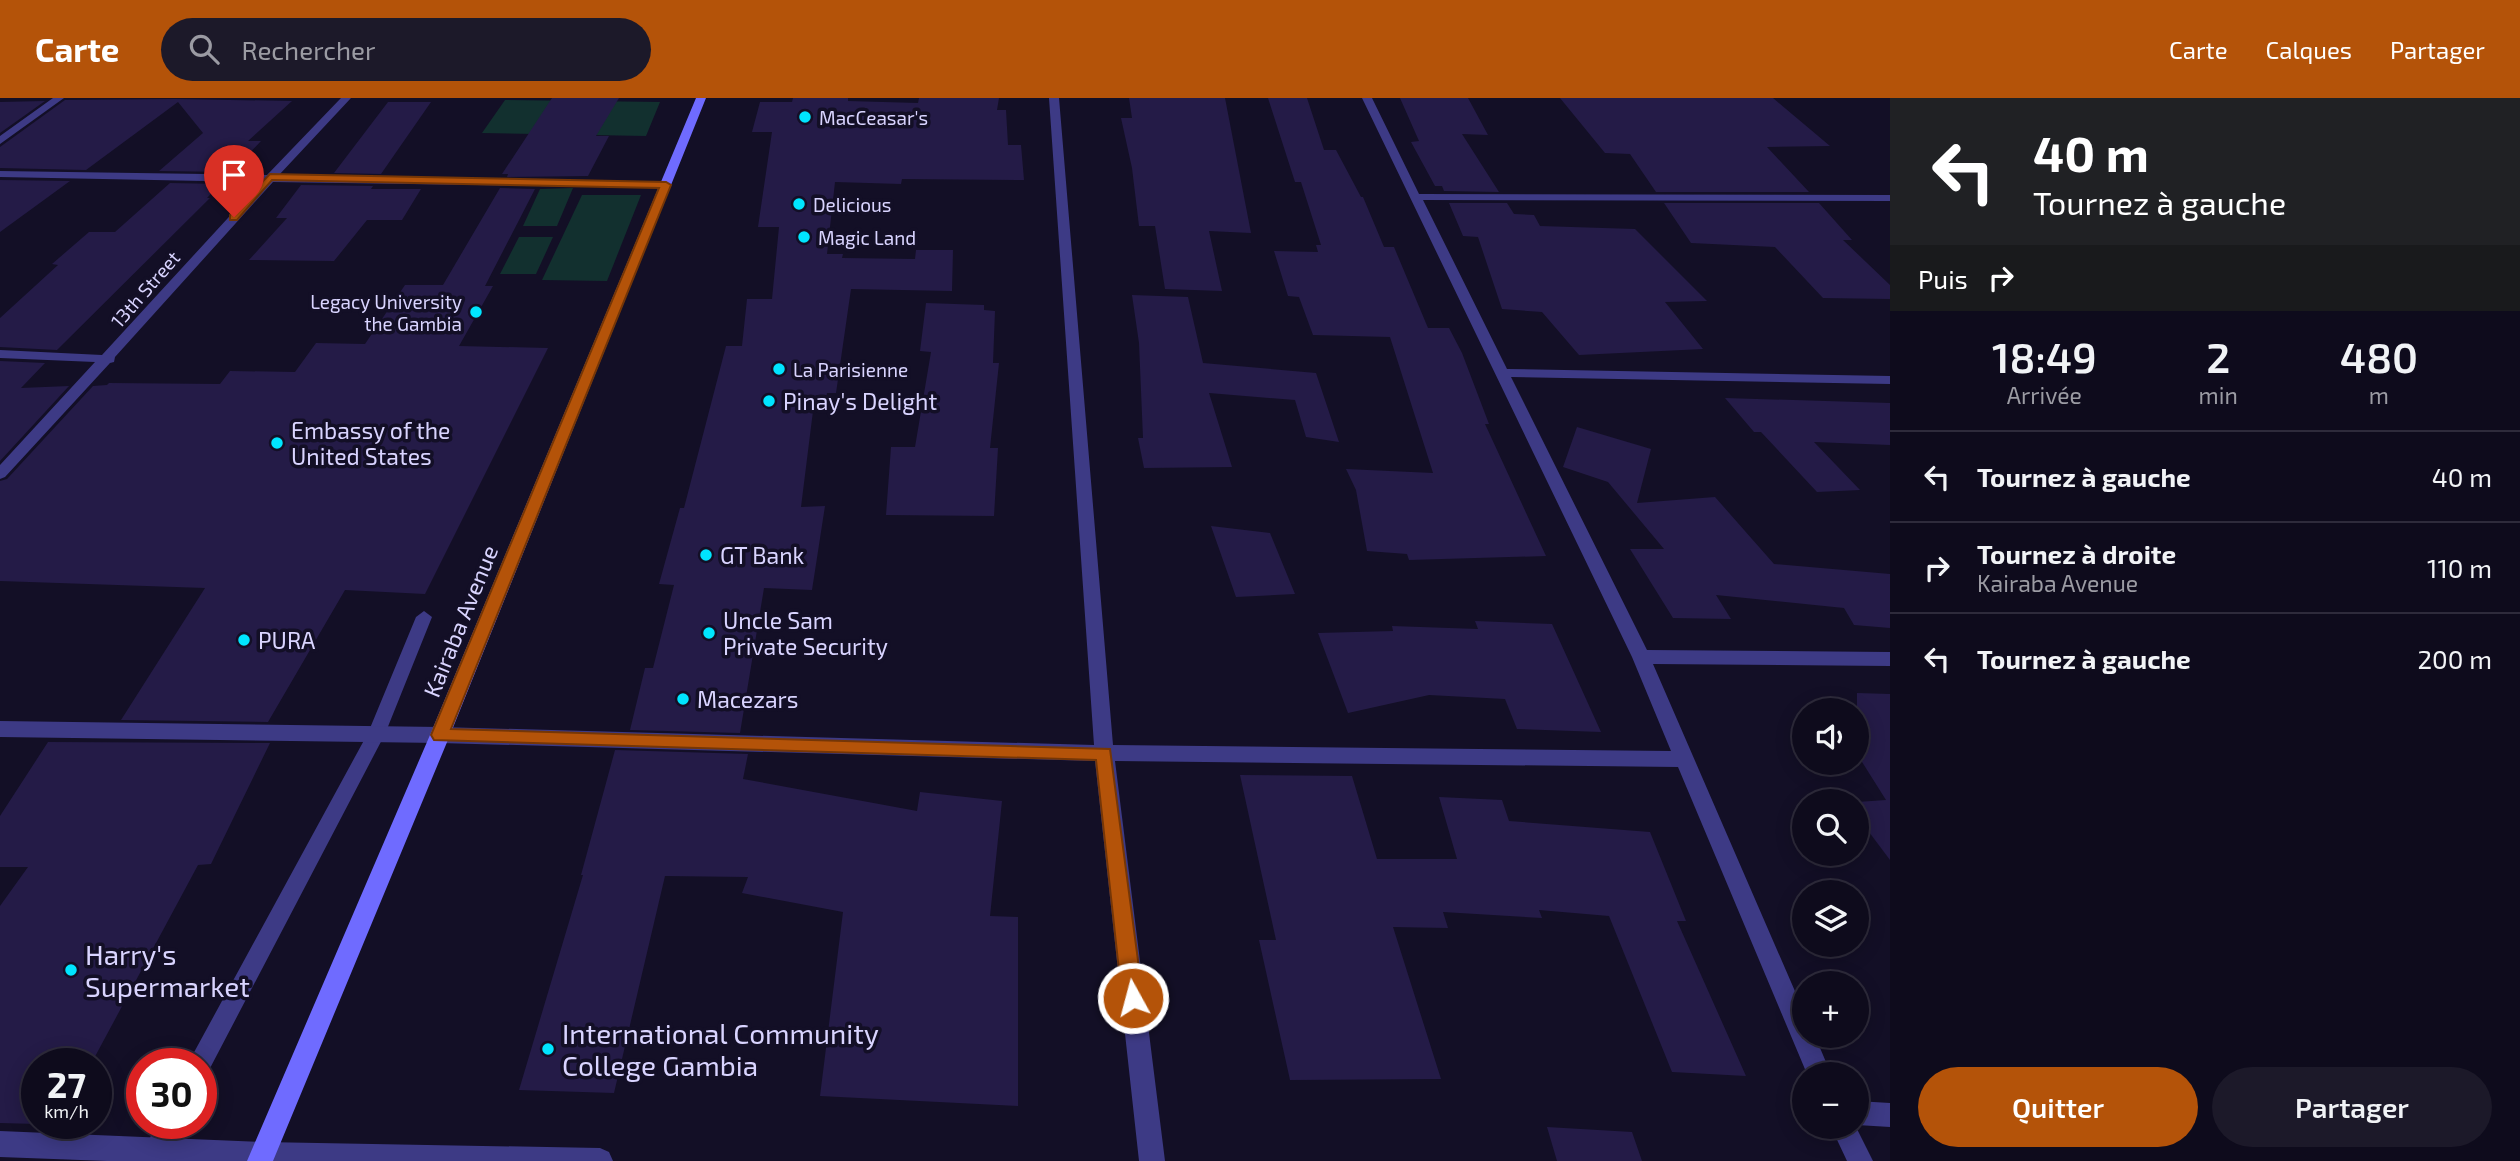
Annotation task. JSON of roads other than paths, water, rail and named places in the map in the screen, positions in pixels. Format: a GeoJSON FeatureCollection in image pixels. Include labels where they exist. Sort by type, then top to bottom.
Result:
{"type":"FeatureCollection","features":[{"type":"Feature","properties":{"kind":"street"},"geometry":{"type":"LineString","coordinates":[[0,141],[60,98]]}},
{"type":"Feature","properties":{"kind":"street","name":"13th Street"},"geometry":{"type":"LineString","coordinates":[[0,474],[108,359],[270,177],[346,98]]}},
{"type":"Feature","properties":{"kind":"street","name":"Kairaba Avenue"},"geometry":{"type":"LineString","coordinates":[[261,1158],[440,735],[701,98]]}},
{"type":"Feature","properties":{"kind":"street"},"geometry":{"type":"LineString","coordinates":[[1054,98],[1104,754],[1152,1161]]}},
{"type":"Feature","properties":{"kind":"street"},"geometry":{"type":"LineString","coordinates":[[1367,98],[1641,657],[1814,1062]]}},
{"type":"Feature","properties":{"kind":"street"},"geometry":{"type":"LineString","coordinates":[[0,174],[666,185]]}},
{"type":"Feature","properties":{"kind":"street"},"geometry":{"type":"LineString","coordinates":[[1416,197],[1890,198]]}},
{"type":"Feature","properties":{"kind":"street"},"geometry":{"type":"LineString","coordinates":[[0,354],[108,359]]}},
{"type":"Feature","properties":{"kind":"street"},"geometry":{"type":"LineString","coordinates":[[1502,373],[1890,380]]}},
{"type":"Feature","properties":{"kind":"street"},"geometry":{"type":"LineString","coordinates":[[1641,657],[1890,659]]}},
{"type":"Feature","properties":{"kind":"street"},"geometry":{"type":"LineString","coordinates":[[0,729],[440,735],[1104,754],[1684,759]]}},
{"type":"Feature","properties":{"kind":"street"},"geometry":{"type":"LineString","coordinates":[[1869,1114],[1890,1115]]}},
{"type":"Feature","properties":{"kind":"street"},"geometry":{"type":"LineString","coordinates":[[1849,1139],[1860,1161]]}},
{"type":"Feature","properties":{"kind":"street"},"geometry":{"type":"LineString","coordinates":[[0,1144],[152,1156],[600,1161]]}},
{"type":"Feature","properties":{"kind":"lane"},"geometry":{"type":"LineString","coordinates":[[209,1048],[376,734],[424,617]]}},
{"type":"Feature","properties":{"kind":"lane"},"geometry":{"type":"LineString","coordinates":[[152,1156],[161,1139]]}},
{"type":"Feature","properties":{"kind":"place","name":"MacCeasar's"},"geometry":{"type":"Point","coordinates":[805,117]}},
{"type":"Feature","properties":{"kind":"place","name":"Delicious"},"geometry":{"type":"Point","coordinates":[799,204]}},
{"type":"Feature","properties":{"kind":"place","name":"Magic Land"},"geometry":{"type":"Point","coordinates":[804,237]}},
{"type":"Feature","properties":{"kind":"place","name":"Legacy University the Gambia"},"geometry":{"type":"Point","coordinates":[476,312]}},
{"type":"Feature","properties":{"kind":"place","name":"La Parisienne"},"geometry":{"type":"Point","coordinates":[779,369]}},
{"type":"Feature","properties":{"kind":"place","name":"Pinay's Delight"},"geometry":{"type":"Point","coordinates":[769,401]}},
{"type":"Feature","properties":{"kind":"place","name":"Embassy of the United States"},"geometry":{"type":"Point","coordinates":[277,443]}},
{"type":"Feature","properties":{"kind":"place","name":"GT Bank"},"geometry":{"type":"Point","coordinates":[706,555]}},
{"type":"Feature","properties":{"kind":"place","name":"Uncle Sam Private Security"},"geometry":{"type":"Point","coordinates":[709,633]}},
{"type":"Feature","properties":{"kind":"place","name":"PURA"},"geometry":{"type":"Point","coordinates":[244,640]}},
{"type":"Feature","properties":{"kind":"place","name":"Macezars"},"geometry":{"type":"Point","coordinates":[683,699]}},
{"type":"Feature","properties":{"kind":"place","name":"Harry's Supermarket"},"geometry":{"type":"Point","coordinates":[71,970]}},
{"type":"Feature","properties":{"kind":"place","name":"International Community College Gambia"},"geometry":{"type":"Point","coordinates":[548,1049]}}]}
